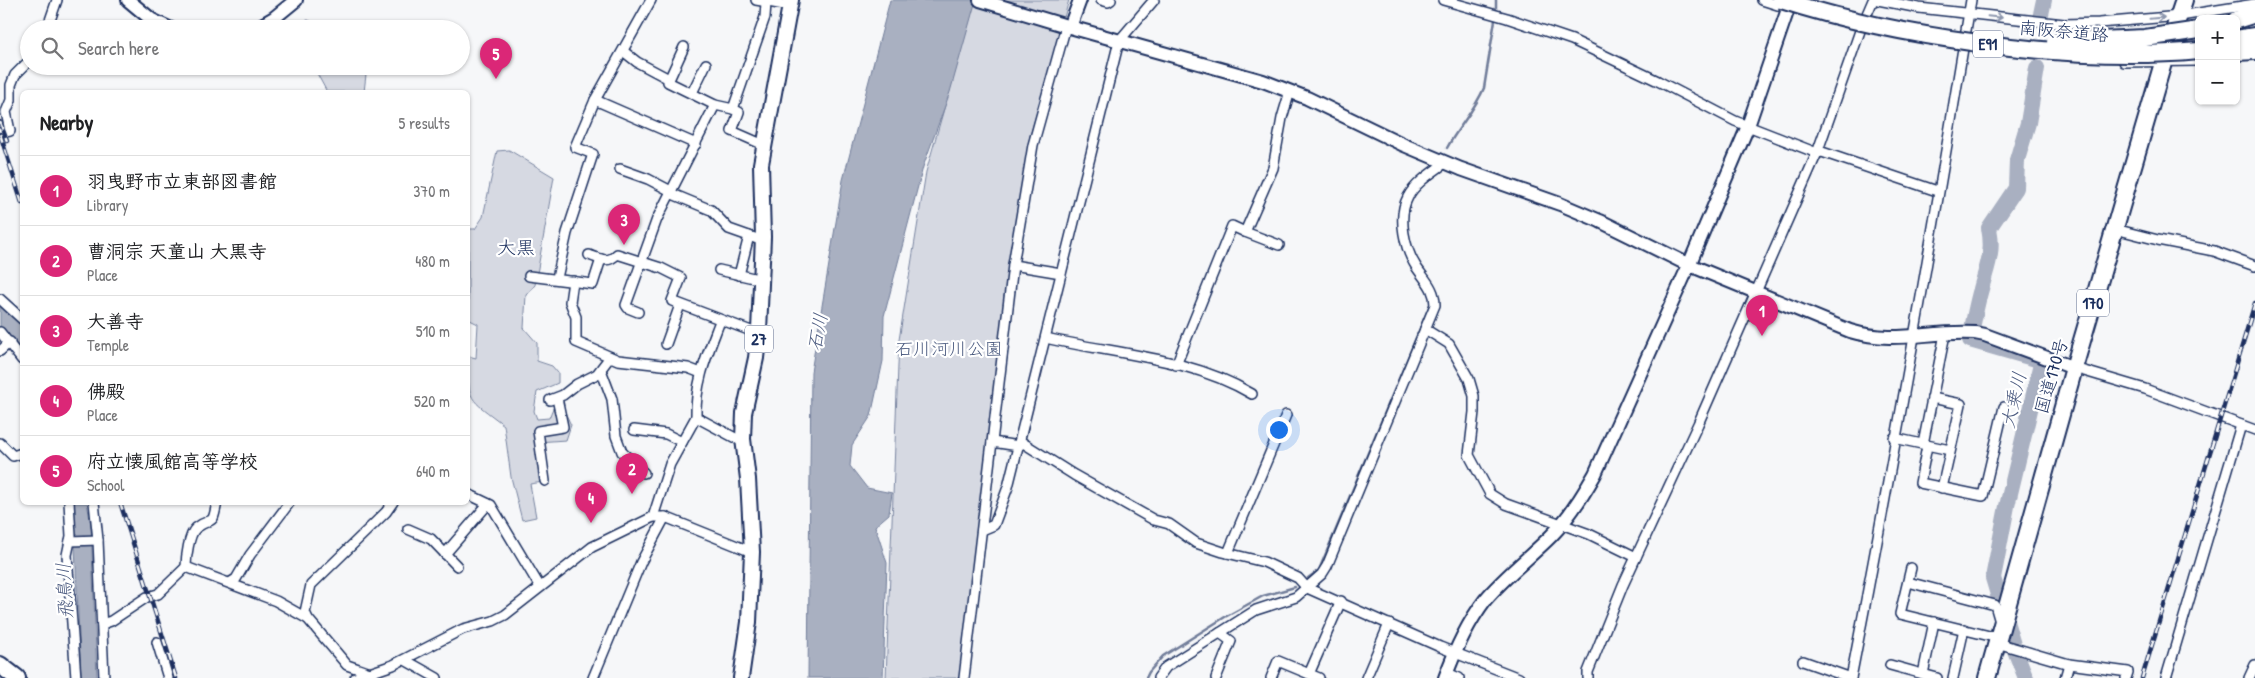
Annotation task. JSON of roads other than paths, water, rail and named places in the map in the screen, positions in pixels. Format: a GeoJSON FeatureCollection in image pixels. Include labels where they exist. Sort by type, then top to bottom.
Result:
{"type":"FeatureCollection","features":[{"type":"Feature","properties":{"kind":"highway","name":"国道170号"},"geometry":{"type":"LineString","coordinates":[[1987,678],[2074,368],[2163,63],[2184,0]]}},
{"type":"Feature","properties":{"kind":"highway","name":"南阪奈道路"},"geometry":{"type":"LineString","coordinates":[[1789,3],[1911,27],[2026,43],[2120,47],[2195,43]]}},
{"type":"Feature","properties":{"kind":"highway","name":"南阪奈道路"},"geometry":{"type":"LineString","coordinates":[[1789,3],[1842,18],[1912,34],[2045,51],[2119,56],[2195,51]]}},
{"type":"Feature","properties":{"kind":"highway"},"geometry":{"type":"LineString","coordinates":[[2233,14],[2255,14]]}},
{"type":"Feature","properties":{"kind":"highway"},"geometry":{"type":"LineString","coordinates":[[2026,43],[2145,38],[2170,36],[2195,31]]}},
{"type":"Feature","properties":{"kind":"highway"},"geometry":{"type":"LineString","coordinates":[[2240,38],[2255,36]]}},
{"type":"Feature","properties":{"kind":"highway"},"geometry":{"type":"LineString","coordinates":[[2240,45],[2255,43]]}},
{"type":"Feature","properties":{"kind":"highway"},"geometry":{"type":"LineString","coordinates":[[2240,52],[2255,51]]}},
{"type":"Feature","properties":{"kind":"highway"},"geometry":{"type":"LineString","coordinates":[[0,665],[17,678]]}},
{"type":"Feature","properties":{"kind":"main road","name":"27"},"geometry":{"type":"LineString","coordinates":[[741,678],[749,622],[752,552],[748,479],[743,439],[744,413],[756,358],[759,334],[763,241],[762,164],[790,3]]}},
{"type":"Feature","properties":{"kind":"street"},"geometry":{"type":"LineString","coordinates":[[50,20],[57,0]]}},
{"type":"Feature","properties":{"kind":"street"},"geometry":{"type":"LineString","coordinates":[[128,0],[146,16],[154,20]]}},
{"type":"Feature","properties":{"kind":"street"},"geometry":{"type":"LineString","coordinates":[[269,20],[288,8],[296,0]]}},
{"type":"Feature","properties":{"kind":"street"},"geometry":{"type":"LineString","coordinates":[[557,278],[564,242],[593,154],[575,147],[595,100],[651,0]]}},
{"type":"Feature","properties":{"kind":"street"},"geometry":{"type":"LineString","coordinates":[[756,0],[766,3],[790,3]]}},
{"type":"Feature","properties":{"kind":"street"},"geometry":{"type":"LineString","coordinates":[[980,0],[1064,26],[1263,81],[1290,91],[1445,163],[1576,211],[1689,265],[1869,336],[1895,338],[1971,333],[1985,335],[2074,368],[2154,392],[2255,430]]}},
{"type":"Feature","properties":{"kind":"street"},"geometry":{"type":"LineString","coordinates":[[964,678],[1013,265],[1032,145],[1064,26],[1080,0]]}},
{"type":"Feature","properties":{"kind":"street"},"geometry":{"type":"LineString","coordinates":[[1101,0],[1108,2],[1110,0]]}},
{"type":"Feature","properties":{"kind":"street"},"geometry":{"type":"LineString","coordinates":[[982,530],[994,525],[1008,487],[1119,40],[1154,0]]}},
{"type":"Feature","properties":{"kind":"street"},"geometry":{"type":"LineString","coordinates":[[1443,0],[1507,18],[1572,40],[1748,126],[1817,153],[1822,152],[1937,191]]}},
{"type":"Feature","properties":{"kind":"street"},"geometry":{"type":"LineString","coordinates":[[1762,0],[1789,3],[1860,28],[2065,60],[2163,63],[2195,61]]}},
{"type":"Feature","properties":{"kind":"street"},"geometry":{"type":"LineString","coordinates":[[1588,678],[1606,628],[1636,557],[1756,293],[1817,153],[1860,28],[1873,0]]}},
{"type":"Feature","properties":{"kind":"street"},"geometry":{"type":"LineString","coordinates":[[1878,0],[1919,8],[2064,24],[2099,24],[2180,16],[2233,14],[2255,4]]}},
{"type":"Feature","properties":{"kind":"street"},"geometry":{"type":"LineString","coordinates":[[1803,661],[1851,678],[1914,336],[1937,191],[1971,0]]}},
{"type":"Feature","properties":{"kind":"street"},"geometry":{"type":"LineString","coordinates":[[733,109],[765,16],[766,3]]}},
{"type":"Feature","properties":{"kind":"street"},"geometry":{"type":"LineString","coordinates":[[1459,678],[1446,675],[1469,623],[1508,574],[1562,524],[1579,503],[1595,474],[1689,265],[1748,126],[1789,3]]}},
{"type":"Feature","properties":{"kind":"street"},"geometry":{"type":"LineString","coordinates":[[669,79],[684,47]]}},
{"type":"Feature","properties":{"kind":"street"},"geometry":{"type":"LineString","coordinates":[[623,51],[636,62],[669,79],[668,82],[715,104],[739,112],[732,131],[764,145]]}},
{"type":"Feature","properties":{"kind":"street"},"geometry":{"type":"LineString","coordinates":[[2240,59],[2255,57]]}},
{"type":"Feature","properties":{"kind":"street"},"geometry":{"type":"LineString","coordinates":[[692,93],[706,64]]}},
{"type":"Feature","properties":{"kind":"street"},"geometry":{"type":"LineString","coordinates":[[0,133],[10,132],[6,112],[11,100],[11,85],[15,75],[20,70]]}},
{"type":"Feature","properties":{"kind":"street"},"geometry":{"type":"LineString","coordinates":[[1245,232],[1274,168],[1280,127],[1290,91]]}},
{"type":"Feature","properties":{"kind":"street"},"geometry":{"type":"LineString","coordinates":[[595,100],[696,144]]}},
{"type":"Feature","properties":{"kind":"street"},"geometry":{"type":"LineString","coordinates":[[638,312],[628,308],[626,305],[641,262],[657,219],[715,104]]}},
{"type":"Feature","properties":{"kind":"street"},"geometry":{"type":"LineString","coordinates":[[1160,677],[1166,667],[1256,610],[1296,597],[1322,574],[1327,566],[1435,305],[1432,288],[1416,266],[1408,247],[1403,224],[1404,208],[1408,196],[1445,163]]}},
{"type":"Feature","properties":{"kind":"street"},"geometry":{"type":"LineString","coordinates":[[620,168],[648,179],[670,192],[711,210],[729,229],[763,241]]}},
{"type":"Feature","properties":{"kind":"street"},"geometry":{"type":"LineString","coordinates":[[1176,364],[1232,226],[1279,245]]}},
{"type":"Feature","properties":{"kind":"street"},"geometry":{"type":"LineString","coordinates":[[2115,229],[2143,237],[2214,251],[2255,266]]}},
{"type":"Feature","properties":{"kind":"street"},"geometry":{"type":"LineString","coordinates":[[739,275],[749,236]]}},
{"type":"Feature","properties":{"kind":"street"},"geometry":{"type":"LineString","coordinates":[[589,255],[612,260],[617,254],[661,268],[680,278],[672,301],[720,321],[759,334]]}},
{"type":"Feature","properties":{"kind":"street"},"geometry":{"type":"LineString","coordinates":[[529,276],[593,284],[601,259]]}},
{"type":"Feature","properties":{"kind":"street"},"geometry":{"type":"LineString","coordinates":[[1013,265],[1061,272]]}},
{"type":"Feature","properties":{"kind":"street"},"geometry":{"type":"LineString","coordinates":[[719,270],[762,280]]}},
{"type":"Feature","properties":{"kind":"street"},"geometry":{"type":"LineString","coordinates":[[573,281],[570,302],[576,317],[576,342],[618,360],[688,368],[701,373]]}},
{"type":"Feature","properties":{"kind":"street"},"geometry":{"type":"LineString","coordinates":[[0,299],[20,317]]}},
{"type":"Feature","properties":{"kind":"street"},"geometry":{"type":"LineString","coordinates":[[666,344],[680,305]]}},
{"type":"Feature","properties":{"kind":"street"},"geometry":{"type":"LineString","coordinates":[[653,517],[670,464],[696,416],[696,395],[701,373],[720,321]]}},
{"type":"Feature","properties":{"kind":"street"},"geometry":{"type":"LineString","coordinates":[[1425,329],[1448,344],[1469,379],[1474,396],[1469,455],[1490,494],[1506,504],[1562,524],[1636,557]]}},
{"type":"Feature","properties":{"kind":"street"},"geometry":{"type":"LineString","coordinates":[[0,332],[10,342],[20,357]]}},
{"type":"Feature","properties":{"kind":"street"},"geometry":{"type":"LineString","coordinates":[[1945,334],[1932,398],[1920,483],[1983,496],[2004,407]]}},
{"type":"Feature","properties":{"kind":"street"},"geometry":{"type":"LineString","coordinates":[[1046,338],[1176,364],[1228,380],[1252,394]]}},
{"type":"Feature","properties":{"kind":"street"},"geometry":{"type":"LineString","coordinates":[[0,351],[10,342]]}},
{"type":"Feature","properties":{"kind":"street"},"geometry":{"type":"LineString","coordinates":[[545,481],[538,431],[563,426],[554,399],[601,370],[610,356]]}},
{"type":"Feature","properties":{"kind":"street"},"geometry":{"type":"LineString","coordinates":[[601,370],[612,399],[616,436],[622,452],[644,473]]}},
{"type":"Feature","properties":{"kind":"street"},"geometry":{"type":"LineString","coordinates":[[1932,398],[1961,404],[1942,488]]}},
{"type":"Feature","properties":{"kind":"street"},"geometry":{"type":"LineString","coordinates":[[1228,553],[1286,415]]}},
{"type":"Feature","properties":{"kind":"street"},"geometry":{"type":"LineString","coordinates":[[696,416],[738,440],[743,439]]}},
{"type":"Feature","properties":{"kind":"street"},"geometry":{"type":"LineString","coordinates":[[2166,678],[2241,425]]}},
{"type":"Feature","properties":{"kind":"street"},"geometry":{"type":"LineString","coordinates":[[634,430],[666,434],[682,442]]}},
{"type":"Feature","properties":{"kind":"street"},"geometry":{"type":"LineString","coordinates":[[1894,438],[1950,450]]}},
{"type":"Feature","properties":{"kind":"street"},"geometry":{"type":"LineString","coordinates":[[992,442],[1020,444],[1154,520],[1169,524],[1196,543],[1264,562],[1298,578],[1306,588],[1340,601],[1455,653],[1519,678]]}},
{"type":"Feature","properties":{"kind":"street"},"geometry":{"type":"LineString","coordinates":[[0,443],[13,456],[20,454]]}},
{"type":"Feature","properties":{"kind":"street"},"geometry":{"type":"LineString","coordinates":[[470,495],[488,504],[540,587]]}},
{"type":"Feature","properties":{"kind":"street"},"geometry":{"type":"LineString","coordinates":[[445,554],[488,504]]}},
{"type":"Feature","properties":{"kind":"street"},"geometry":{"type":"LineString","coordinates":[[69,505],[71,541],[67,555],[76,678]]}},
{"type":"Feature","properties":{"kind":"street"},"geometry":{"type":"LineString","coordinates":[[94,505],[104,678]]}},
{"type":"Feature","properties":{"kind":"street"},"geometry":{"type":"LineString","coordinates":[[102,624],[110,621],[147,597],[158,594],[186,567],[192,535],[196,528],[212,521],[215,517],[217,505]]}},
{"type":"Feature","properties":{"kind":"street"},"geometry":{"type":"LineString","coordinates":[[186,567],[225,583],[236,580],[250,555],[288,505]]}},
{"type":"Feature","properties":{"kind":"street"},"geometry":{"type":"LineString","coordinates":[[371,673],[346,665],[308,619],[305,612],[310,585],[386,512],[391,505]]}},
{"type":"Feature","properties":{"kind":"street"},"geometry":{"type":"LineString","coordinates":[[355,678],[405,660],[463,629],[494,621],[506,615],[592,547],[653,517],[665,518],[752,552]]}},
{"type":"Feature","properties":{"kind":"street"},"geometry":{"type":"LineString","coordinates":[[593,678],[641,562],[665,518]]}},
{"type":"Feature","properties":{"kind":"street"},"geometry":{"type":"LineString","coordinates":[[408,529],[431,539],[457,566]]}},
{"type":"Feature","properties":{"kind":"street"},"geometry":{"type":"LineString","coordinates":[[71,541],[97,540]]}},
{"type":"Feature","properties":{"kind":"street"},"geometry":{"type":"LineString","coordinates":[[1911,568],[1900,614],[1999,636],[2069,664],[2128,672],[2126,678]]}},
{"type":"Feature","properties":{"kind":"street"},"geometry":{"type":"LineString","coordinates":[[231,582],[276,601],[308,619]]}},
{"type":"Feature","properties":{"kind":"street"},"geometry":{"type":"LineString","coordinates":[[1908,582],[1995,605],[1999,636]]}},
{"type":"Feature","properties":{"kind":"street"},"geometry":{"type":"LineString","coordinates":[[1309,674],[1340,601]]}},
{"type":"Feature","properties":{"kind":"street"},"geometry":{"type":"LineString","coordinates":[[1923,674],[1934,622]]}},
{"type":"Feature","properties":{"kind":"street"},"geometry":{"type":"LineString","coordinates":[[1366,678],[1389,624]]}},
{"type":"Feature","properties":{"kind":"street"},"geometry":{"type":"LineString","coordinates":[[1953,678],[1964,629]]}},
{"type":"Feature","properties":{"kind":"street"},"geometry":{"type":"LineString","coordinates":[[1216,678],[1231,641],[1220,633]]}},
{"type":"Feature","properties":{"kind":"street"},"geometry":{"type":"LineString","coordinates":[[157,642],[168,678]]}},
{"type":"Feature","properties":{"kind":"street"},"geometry":{"type":"LineString","coordinates":[[405,660],[437,678]]}},
{"type":"Feature","properties":{"kind":"street"},"geometry":{"type":"LineString","coordinates":[[1271,678],[1278,661],[1319,678]]}},
{"type":"Feature","properties":{"kind":"street"},"geometry":{"type":"LineString","coordinates":[[2065,678],[2069,664]]}},
{"type":"Feature","properties":{"kind":"street"},"geometry":{"type":"LineString","coordinates":[[1890,665],[1937,678]]}},
{"type":"Feature","properties":{"kind":"street"},"geometry":{"type":"LineString","coordinates":[[2249,678],[2255,665]]}},
{"type":"Feature","properties":{"kind":"street"},"geometry":{"type":"LineString","coordinates":[[1492,678],[1496,669]]}},
{"type":"Feature","properties":{"kind":"water"},"geometry":{"type":"Polygon","coordinates":[[[890,0],[976,0],[950,92],[923,167],[884,316],[883,361],[871,416],[852,445],[850,466],[867,488],[892,493],[889,514],[875,526],[887,563],[883,678],[808,678],[811,372],[843,180],[890,0]]]}},
{"type":"Feature","properties":{"kind":"water"},"geometry":{"type":"Polygon","coordinates":[[[0,303],[14,316],[20,325],[20,352],[0,327],[0,303]]]}},
{"type":"Feature","properties":{"kind":"water"},"geometry":{"type":"Polygon","coordinates":[[[73,505],[87,505],[91,525],[97,678],[81,678],[73,505]]]}},
{"type":"Feature","properties":{"kind":"waterway"},"geometry":{"type":"LineString","coordinates":[[1496,0],[1496,9]]}},
{"type":"Feature","properties":{"kind":"waterway","name":"大乗川"},"geometry":{"type":"LineString","coordinates":[[2041,14],[2044,0]]}},
{"type":"Feature","properties":{"kind":"waterway"},"geometry":{"type":"LineString","coordinates":[[1447,148],[1476,104],[1484,88],[1495,20]]}},
{"type":"Feature","properties":{"kind":"waterway","name":"大乗川"},"geometry":{"type":"LineString","coordinates":[[2026,678],[2014,648],[1993,578],[2007,506],[2041,364],[2036,359],[1970,340],[1989,259],[1991,245],[1989,228],[2016,188],[2017,160],[2028,123],[2037,68]]}},
{"type":"Feature","properties":{"kind":"waterway"},"geometry":{"type":"LineString","coordinates":[[1308,578],[1319,570],[1431,302]]}},
{"type":"Feature","properties":{"kind":"waterway"},"geometry":{"type":"LineString","coordinates":[[1146,678],[1163,656],[1225,617],[1263,596],[1295,587]]}},
{"type":"Feature","properties":{"kind":"railway"},"geometry":{"type":"LineString","coordinates":[[0,122],[7,141]]}},
{"type":"Feature","properties":{"kind":"railway"},"geometry":{"type":"LineString","coordinates":[[0,134],[20,197]]}},
{"type":"Feature","properties":{"kind":"railway"},"geometry":{"type":"LineString","coordinates":[[2142,678],[2255,303]]}},
{"type":"Feature","properties":{"kind":"railway"},"geometry":{"type":"LineString","coordinates":[[121,505],[176,678]]}},
{"type":"Feature","properties":{"kind":"place","name":"府立懐風館高等学校"},"geometry":{"type":"Point","coordinates":[496,79]}},
{"type":"Feature","properties":{"kind":"place","name":"大善寺"},"geometry":{"type":"Point","coordinates":[624,245]}},
{"type":"Feature","properties":{"kind":"place","name":"羽曳野市立東部図書館"},"geometry":{"type":"Point","coordinates":[1762,336]}},
{"type":"Feature","properties":{"kind":"place","name":"曹洞宗 天童山 大黒寺"},"geometry":{"type":"Point","coordinates":[632,494]}},
{"type":"Feature","properties":{"kind":"place","name":"佛殿"},"geometry":{"type":"Point","coordinates":[591,523]}},
{"type":"Feature","properties":{"kind":"district","name":"大黒"},"geometry":{"type":"Point","coordinates":[516,247]}},
{"type":"Feature","properties":{"kind":"water label","name":"石川"},"geometry":{"type":"Point","coordinates":[817,332]}},
{"type":"Feature","properties":{"kind":"water label","name":"飛鳥川"},"geometry":{"type":"Point","coordinates":[64,591]}},
{"type":"Feature","properties":{"kind":"park label","name":"石川河川公園"},"geometry":{"type":"Point","coordinates":[949,348]}}]}
